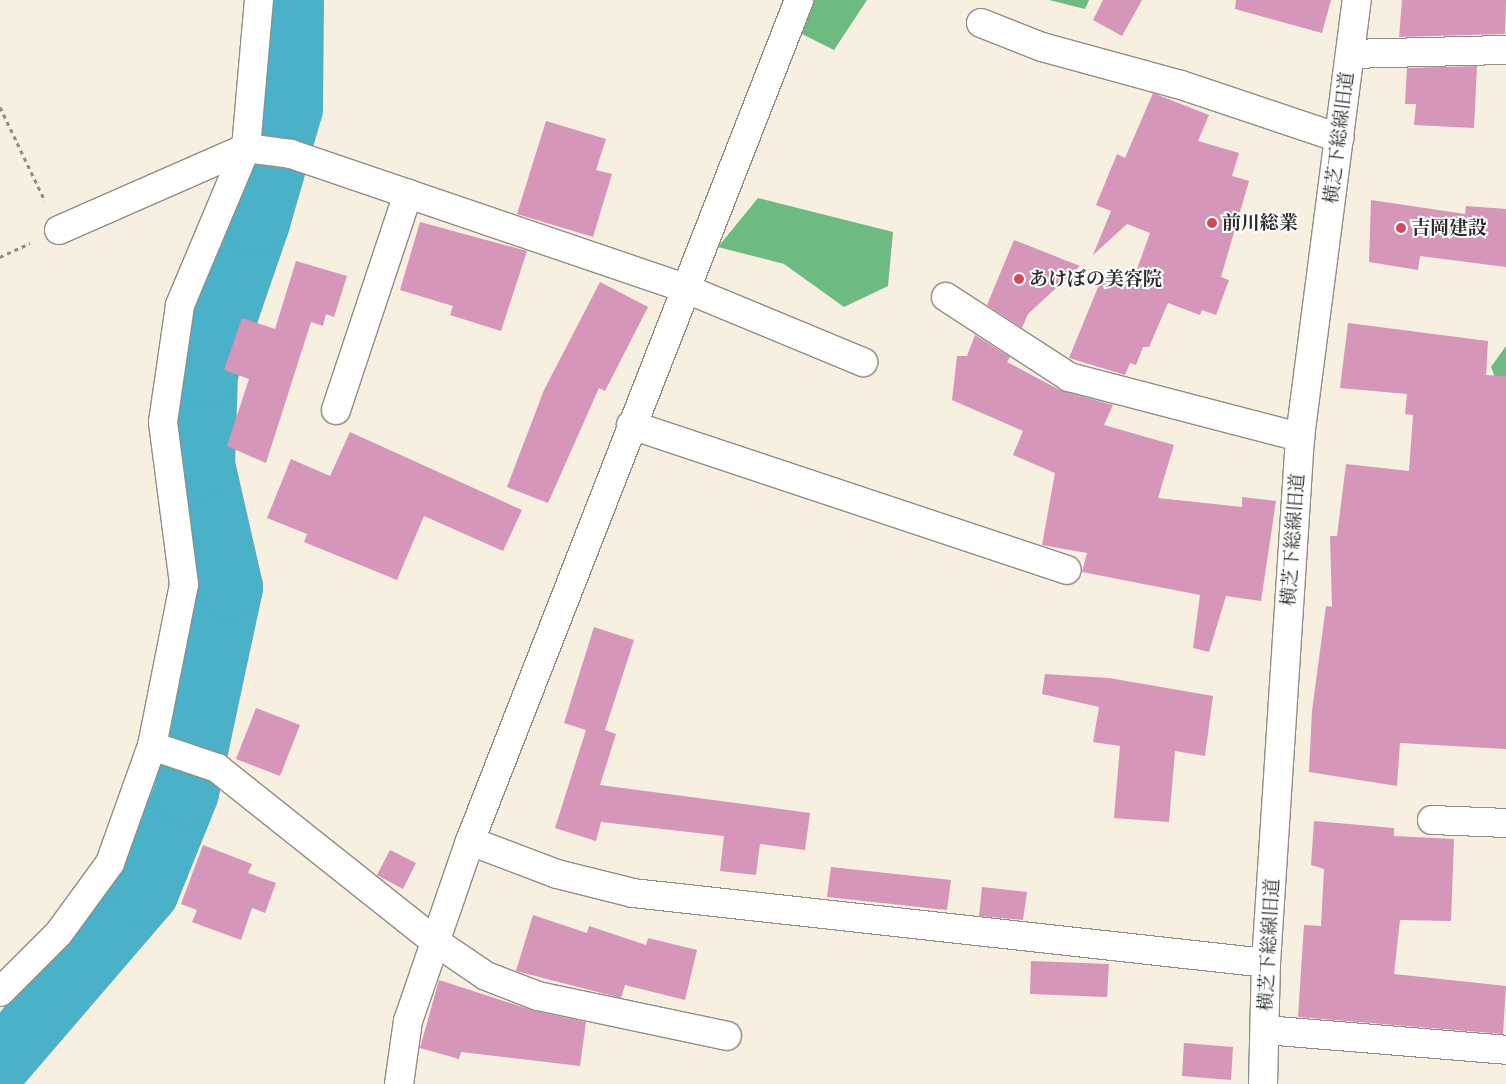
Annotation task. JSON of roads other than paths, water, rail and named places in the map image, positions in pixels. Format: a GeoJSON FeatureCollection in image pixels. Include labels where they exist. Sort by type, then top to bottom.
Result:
{"type":"FeatureCollection","features":[{"type":"Feature","properties":{"kind":"street"},"geometry":{"type":"LineString","coordinates":[[0,992],[59,933],[110,864],[152,746],[184,584],[163,422],[180,305],[246,148],[259,0]]}},
{"type":"Feature","properties":{"kind":"street"},"geometry":{"type":"LineString","coordinates":[[399,1084],[408,1022],[470,841],[684,288],[799,0]]}},
{"type":"Feature","properties":{"kind":"street","name":"横芝下総線旧道"},"geometry":{"type":"LineString","coordinates":[[1263,1084],[1266,963],[1300,437],[1357,0]]}},
{"type":"Feature","properties":{"kind":"street"},"geometry":{"type":"LineString","coordinates":[[981,23],[1042,47],[1181,85],[1339,138]]}},
{"type":"Feature","properties":{"kind":"street"},"geometry":{"type":"LineString","coordinates":[[1350,54],[1506,50]]}},
{"type":"Feature","properties":{"kind":"street"},"geometry":{"type":"LineString","coordinates":[[59,230],[246,148],[291,154],[684,288],[863,362]]}},
{"type":"Feature","properties":{"kind":"street"},"geometry":{"type":"LineString","coordinates":[[336,410],[408,194]]}},
{"type":"Feature","properties":{"kind":"street"},"geometry":{"type":"LineString","coordinates":[[946,297],[1069,378],[1300,437]]}},
{"type":"Feature","properties":{"kind":"street"},"geometry":{"type":"LineString","coordinates":[[631,425],[1067,570]]}},
{"type":"Feature","properties":{"kind":"street"},"geometry":{"type":"LineString","coordinates":[[152,746],[217,768],[436,942],[486,976],[538,996],[727,1036]]}},
{"type":"Feature","properties":{"kind":"street"},"geometry":{"type":"LineString","coordinates":[[1432,820],[1506,823]]}},
{"type":"Feature","properties":{"kind":"street"},"geometry":{"type":"LineString","coordinates":[[470,841],[557,874],[633,893],[1266,963]]}},
{"type":"Feature","properties":{"kind":"street"},"geometry":{"type":"LineString","coordinates":[[1265,1030],[1506,1050]]}},
{"type":"Feature","properties":{"kind":"waterway"},"geometry":{"type":"LineString","coordinates":[[0,1061],[146,891],[186,792],[230,587],[202,464],[205,373],[257,222],[290,108],[291,0]]}},
{"type":"Feature","properties":{"kind":"place","name":"前川総業"},"geometry":{"type":"Point","coordinates":[1212,223]}},
{"type":"Feature","properties":{"kind":"place","name":"吉岡建設"},"geometry":{"type":"Point","coordinates":[1401,228]}},
{"type":"Feature","properties":{"kind":"place","name":"あけぼの美容院"},"geometry":{"type":"Point","coordinates":[1019,279]}}]}
